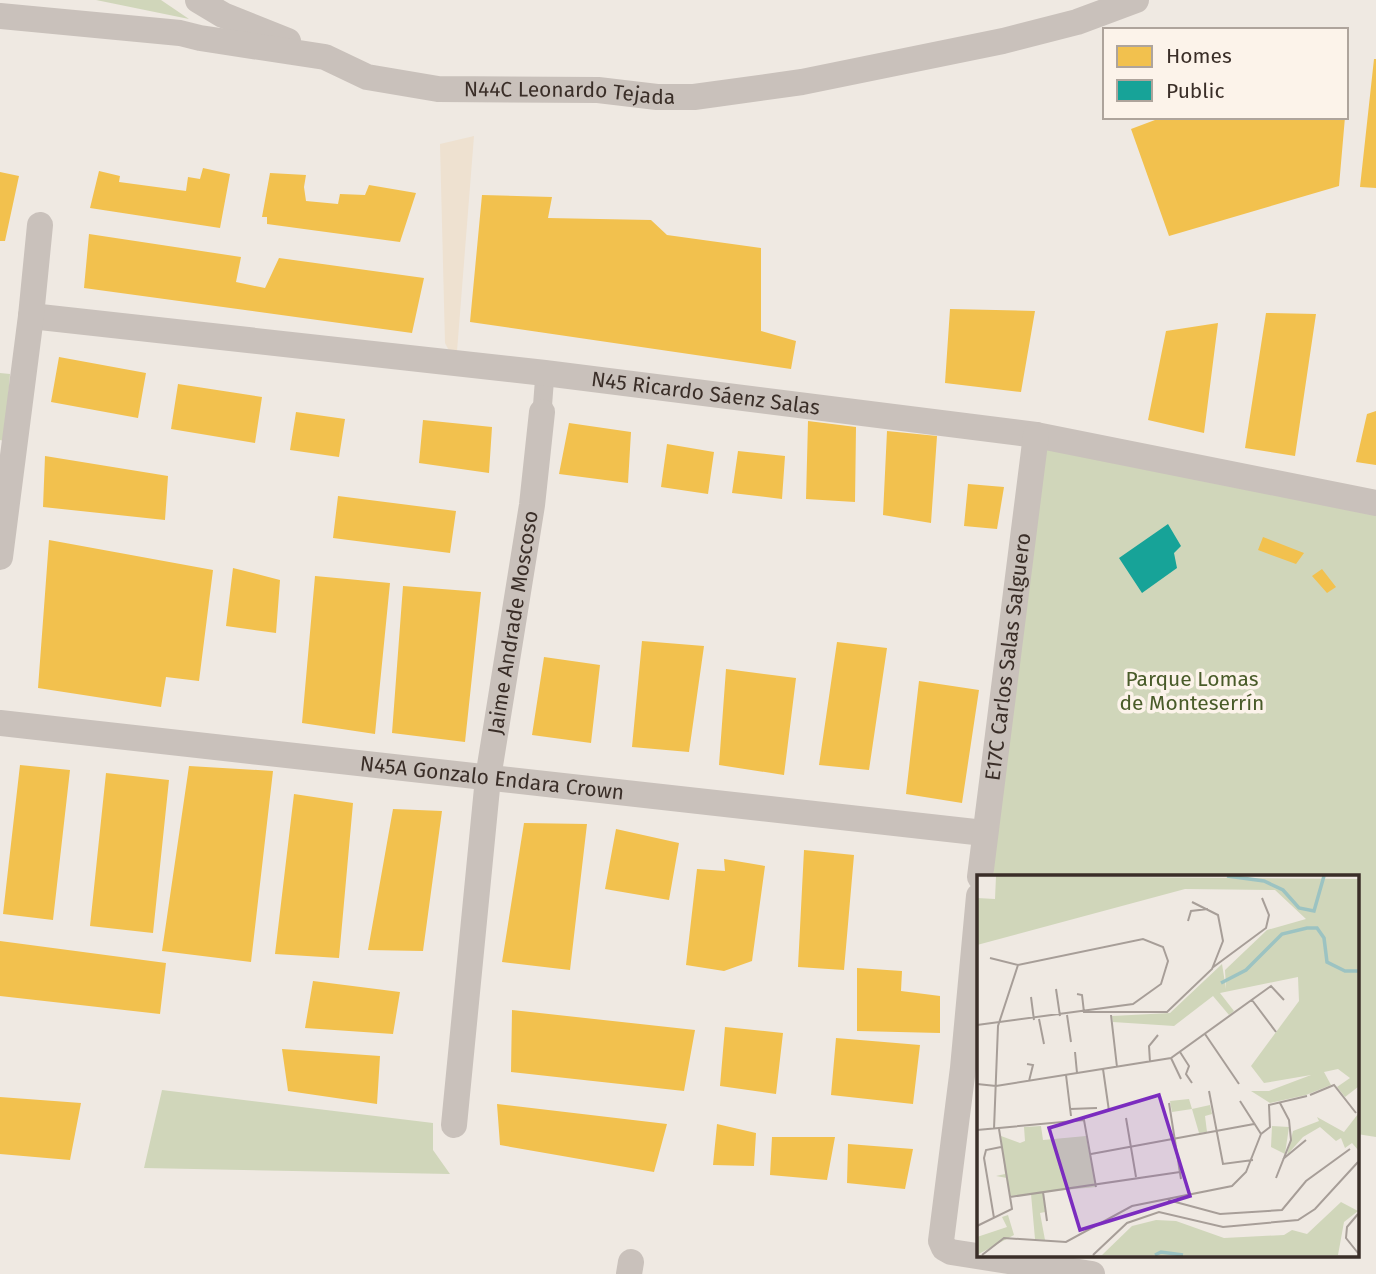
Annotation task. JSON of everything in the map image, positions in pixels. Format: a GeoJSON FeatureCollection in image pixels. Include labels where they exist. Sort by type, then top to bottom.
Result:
{"type":"FeatureCollection","features":[{"type":"Feature","properties":{"kind":"street"},"geometry":{"type":"LineString","coordinates":[[198,0],[223,15],[326,57]]}},
{"type":"Feature","properties":{"kind":"street","name":"N44C Leonardo Tejada"},"geometry":{"type":"LineString","coordinates":[[0,16],[180,33],[326,57],[367,77],[438,89],[598,90],[657,97],[694,97],[802,82],[1003,41],[1077,22],[1136,0]]}},
{"type":"Feature","properties":{"kind":"street"},"geometry":{"type":"LineString","coordinates":[[0,557],[40,225]]}},
{"type":"Feature","properties":{"kind":"street","name":"N45 Ricardo Sáenz Salas"},"geometry":{"type":"LineString","coordinates":[[31,316],[545,373],[1036,435],[1376,503]]}},
{"type":"Feature","properties":{"kind":"street"},"geometry":{"type":"LineString","coordinates":[[542,412],[545,373]]}},
{"type":"Feature","properties":{"kind":"street","name":"Jaime Andrade Moscoso"},"geometry":{"type":"LineString","coordinates":[[454,1125],[488,778],[532,505],[542,412]]}},
{"type":"Feature","properties":{"kind":"street","name":"E17C Carlos Salas Salguero"},"geometry":{"type":"LineString","coordinates":[[980,875],[1036,435]]}},
{"type":"Feature","properties":{"kind":"street","name":"N45A Gonzalo Endara Crown"},"geometry":{"type":"LineString","coordinates":[[0,723],[984,833]]}},
{"type":"Feature","properties":{"kind":"street"},"geometry":{"type":"LineString","coordinates":[[977,918],[963,1068],[941,1241],[944,1248],[951,1252],[1092,1274]]}},
{"type":"Feature","properties":{"kind":"green space"},"geometry":{"type":"Polygon","coordinates":[[[96,0],[161,0],[189,19],[96,0]]]}},
{"type":"Feature","properties":{"kind":"green space"},"geometry":{"type":"Polygon","coordinates":[[[0,373],[10,374],[5,441],[0,440],[0,373]]]}},
{"type":"Feature","properties":{"kind":"green space","name":"Parque Lomas de Monteserrín"},"geometry":{"type":"Polygon","coordinates":[[[1036,435],[1376,512],[1376,1137],[1358,1134],[1358,875],[993,875],[1012,637],[1036,435]]]}},
{"type":"Feature","properties":{"kind":"green space"},"geometry":{"type":"Polygon","coordinates":[[[162,1090],[433,1123],[433,1150],[450,1174],[144,1168],[162,1090]]]}},
{"type":"Feature","properties":{"kind":"shaded area"},"geometry":{"type":"Polygon","coordinates":[[[474,136],[456,364],[445,343],[440,144],[474,136]]]}},
{"type":"Feature","properties":{"kind":"building: Homes"},"geometry":{"type":"Polygon","coordinates":[[[1376,59],[1376,188],[1360,187],[1376,59]]]}},
{"type":"Feature","properties":{"kind":"building: Homes"},"geometry":{"type":"Polygon","coordinates":[[[1158,119],[1345,119],[1339,186],[1169,236],[1131,129],[1158,119]]]}},
{"type":"Feature","properties":{"kind":"building: Homes"},"geometry":{"type":"Polygon","coordinates":[[[203,168],[230,174],[220,228],[90,208],[99,171],[120,176],[119,182],[186,191],[188,177],[200,179],[203,168]]]}},
{"type":"Feature","properties":{"kind":"building: Homes"},"geometry":{"type":"Polygon","coordinates":[[[0,172],[19,176],[5,241],[0,241],[0,172]]]}},
{"type":"Feature","properties":{"kind":"building: Homes"},"geometry":{"type":"Polygon","coordinates":[[[270,173],[306,175],[306,201],[338,204],[340,194],[365,195],[369,185],[416,193],[400,242],[267,224],[267,217],[262,217],[270,173]]]}},
{"type":"Feature","properties":{"kind":"building: Homes"},"geometry":{"type":"Polygon","coordinates":[[[482,195],[552,197],[548,218],[651,220],[667,235],[761,248],[761,331],[796,341],[791,369],[470,322],[482,195]]]}},
{"type":"Feature","properties":{"kind":"building: Homes"},"geometry":{"type":"Polygon","coordinates":[[[89,234],[241,257],[236,282],[265,288],[279,258],[424,278],[412,333],[84,288],[89,234]]]}},
{"type":"Feature","properties":{"kind":"building: Homes"},"geometry":{"type":"Polygon","coordinates":[[[950,309],[1035,311],[1021,392],[945,383],[950,309]]]}},
{"type":"Feature","properties":{"kind":"building: Homes"},"geometry":{"type":"Polygon","coordinates":[[[1266,313],[1316,314],[1295,456],[1245,448],[1266,313]]]}},
{"type":"Feature","properties":{"kind":"building: Homes"},"geometry":{"type":"Polygon","coordinates":[[[1218,323],[1204,433],[1148,420],[1166,331],[1218,323]]]}},
{"type":"Feature","properties":{"kind":"building: Homes"},"geometry":{"type":"Polygon","coordinates":[[[59,357],[146,373],[138,418],[51,402],[59,357]]]}},
{"type":"Feature","properties":{"kind":"building: Homes"},"geometry":{"type":"Polygon","coordinates":[[[178,384],[262,397],[255,443],[171,429],[178,384]]]}},
{"type":"Feature","properties":{"kind":"building: Homes"},"geometry":{"type":"Polygon","coordinates":[[[1376,411],[1376,465],[1356,462],[1367,414],[1376,411]]]}},
{"type":"Feature","properties":{"kind":"building: Homes"},"geometry":{"type":"Polygon","coordinates":[[[296,412],[345,419],[339,457],[290,450],[296,412]]]}},
{"type":"Feature","properties":{"kind":"building: Homes"},"geometry":{"type":"Polygon","coordinates":[[[423,420],[492,427],[489,473],[419,463],[423,420]]]}},
{"type":"Feature","properties":{"kind":"building: Homes"},"geometry":{"type":"Polygon","coordinates":[[[808,421],[856,427],[855,502],[806,499],[808,421]]]}},
{"type":"Feature","properties":{"kind":"building: Homes"},"geometry":{"type":"Polygon","coordinates":[[[569,423],[631,432],[628,483],[559,474],[569,423]]]}},
{"type":"Feature","properties":{"kind":"building: Homes"},"geometry":{"type":"Polygon","coordinates":[[[887,431],[937,436],[931,523],[883,515],[887,431]]]}},
{"type":"Feature","properties":{"kind":"building: Homes"},"geometry":{"type":"Polygon","coordinates":[[[667,444],[714,452],[708,494],[661,487],[667,444]]]}},
{"type":"Feature","properties":{"kind":"building: Homes"},"geometry":{"type":"Polygon","coordinates":[[[738,451],[785,456],[782,499],[732,493],[738,451]]]}},
{"type":"Feature","properties":{"kind":"building: Homes"},"geometry":{"type":"Polygon","coordinates":[[[45,456],[168,476],[165,520],[43,507],[45,456]]]}},
{"type":"Feature","properties":{"kind":"building: Homes"},"geometry":{"type":"Polygon","coordinates":[[[968,484],[1004,487],[997,529],[964,526],[968,484]]]}},
{"type":"Feature","properties":{"kind":"building: Homes"},"geometry":{"type":"Polygon","coordinates":[[[338,496],[456,511],[450,553],[333,538],[338,496]]]}},
{"type":"Feature","properties":{"kind":"building: Homes"},"geometry":{"type":"Polygon","coordinates":[[[1263,537],[1304,553],[1296,564],[1258,550],[1263,537]]]}},
{"type":"Feature","properties":{"kind":"building: Homes"},"geometry":{"type":"Polygon","coordinates":[[[49,540],[213,570],[199,681],[166,677],[161,707],[38,688],[49,540]]]}},
{"type":"Feature","properties":{"kind":"building: Homes"},"geometry":{"type":"Polygon","coordinates":[[[233,568],[280,580],[276,633],[226,626],[233,568]]]}},
{"type":"Feature","properties":{"kind":"building: Homes"},"geometry":{"type":"Polygon","coordinates":[[[1322,569],[1336,587],[1327,593],[1312,576],[1322,569]]]}},
{"type":"Feature","properties":{"kind":"building: Homes"},"geometry":{"type":"Polygon","coordinates":[[[315,576],[390,583],[375,734],[302,723],[315,576]]]}},
{"type":"Feature","properties":{"kind":"building: Homes"},"geometry":{"type":"Polygon","coordinates":[[[403,586],[481,592],[465,742],[392,733],[403,586]]]}},
{"type":"Feature","properties":{"kind":"building: Homes"},"geometry":{"type":"Polygon","coordinates":[[[642,641],[704,646],[689,752],[632,747],[642,641]]]}},
{"type":"Feature","properties":{"kind":"building: Homes"},"geometry":{"type":"Polygon","coordinates":[[[837,642],[887,648],[869,770],[819,765],[837,642]]]}},
{"type":"Feature","properties":{"kind":"building: Homes"},"geometry":{"type":"Polygon","coordinates":[[[544,657],[600,665],[591,743],[532,735],[544,657]]]}},
{"type":"Feature","properties":{"kind":"building: Homes"},"geometry":{"type":"Polygon","coordinates":[[[726,669],[796,678],[784,775],[719,765],[726,669]]]}},
{"type":"Feature","properties":{"kind":"building: Homes"},"geometry":{"type":"Polygon","coordinates":[[[919,681],[979,690],[962,803],[906,794],[919,681]]]}},
{"type":"Feature","properties":{"kind":"building: Homes"},"geometry":{"type":"Polygon","coordinates":[[[20,765],[70,770],[53,920],[3,914],[20,765]]]}},
{"type":"Feature","properties":{"kind":"building: Homes"},"geometry":{"type":"Polygon","coordinates":[[[189,766],[273,771],[251,962],[162,951],[189,766]]]}},
{"type":"Feature","properties":{"kind":"building: Homes"},"geometry":{"type":"Polygon","coordinates":[[[106,773],[169,780],[153,933],[90,926],[106,773]]]}},
{"type":"Feature","properties":{"kind":"building: Homes"},"geometry":{"type":"Polygon","coordinates":[[[294,794],[353,803],[339,958],[275,954],[294,794]]]}},
{"type":"Feature","properties":{"kind":"building: Homes"},"geometry":{"type":"Polygon","coordinates":[[[393,809],[442,811],[423,951],[368,950],[393,809]]]}},
{"type":"Feature","properties":{"kind":"building: Homes"},"geometry":{"type":"Polygon","coordinates":[[[524,823],[587,824],[570,970],[502,962],[524,823]]]}},
{"type":"Feature","properties":{"kind":"building: Homes"},"geometry":{"type":"Polygon","coordinates":[[[616,829],[679,843],[669,900],[605,889],[616,829]]]}},
{"type":"Feature","properties":{"kind":"building: Homes"},"geometry":{"type":"Polygon","coordinates":[[[804,850],[854,855],[844,970],[798,967],[804,850]]]}},
{"type":"Feature","properties":{"kind":"building: Homes"},"geometry":{"type":"Polygon","coordinates":[[[724,859],[765,866],[752,961],[724,971],[686,965],[697,869],[725,871],[724,859]]]}},
{"type":"Feature","properties":{"kind":"building: Homes"},"geometry":{"type":"Polygon","coordinates":[[[0,941],[166,963],[160,1014],[0,996],[0,941]]]}},
{"type":"Feature","properties":{"kind":"building: Homes"},"geometry":{"type":"Polygon","coordinates":[[[857,968],[902,971],[901,991],[940,996],[940,1033],[857,1031],[857,968]]]}},
{"type":"Feature","properties":{"kind":"building: Homes"},"geometry":{"type":"Polygon","coordinates":[[[313,981],[400,992],[393,1034],[305,1028],[313,981]]]}},
{"type":"Feature","properties":{"kind":"building: Homes"},"geometry":{"type":"Polygon","coordinates":[[[512,1010],[695,1030],[684,1091],[511,1072],[512,1010]]]}},
{"type":"Feature","properties":{"kind":"building: Homes"},"geometry":{"type":"Polygon","coordinates":[[[725,1027],[783,1033],[776,1094],[720,1086],[725,1027]]]}},
{"type":"Feature","properties":{"kind":"building: Homes"},"geometry":{"type":"Polygon","coordinates":[[[836,1038],[920,1045],[913,1104],[831,1095],[836,1038]]]}},
{"type":"Feature","properties":{"kind":"building: Homes"},"geometry":{"type":"Polygon","coordinates":[[[282,1049],[380,1056],[377,1104],[288,1091],[282,1049]]]}},
{"type":"Feature","properties":{"kind":"building: Homes"},"geometry":{"type":"Polygon","coordinates":[[[0,1097],[81,1103],[70,1160],[0,1154],[0,1097]]]}},
{"type":"Feature","properties":{"kind":"building: Homes"},"geometry":{"type":"Polygon","coordinates":[[[497,1104],[667,1124],[654,1172],[500,1145],[497,1104]]]}},
{"type":"Feature","properties":{"kind":"building: Homes"},"geometry":{"type":"Polygon","coordinates":[[[717,1124],[756,1133],[754,1166],[713,1165],[717,1124]]]}},
{"type":"Feature","properties":{"kind":"building: Homes"},"geometry":{"type":"Polygon","coordinates":[[[772,1137],[835,1137],[827,1180],[770,1175],[772,1137]]]}},
{"type":"Feature","properties":{"kind":"building: Homes"},"geometry":{"type":"Polygon","coordinates":[[[848,1144],[913,1149],[905,1189],[847,1183],[848,1144]]]}},
{"type":"Feature","properties":{"kind":"building: Public"},"geometry":{"type":"Polygon","coordinates":[[[1168,524],[1181,546],[1174,553],[1177,568],[1142,593],[1119,558],[1168,524]]]}}]}
